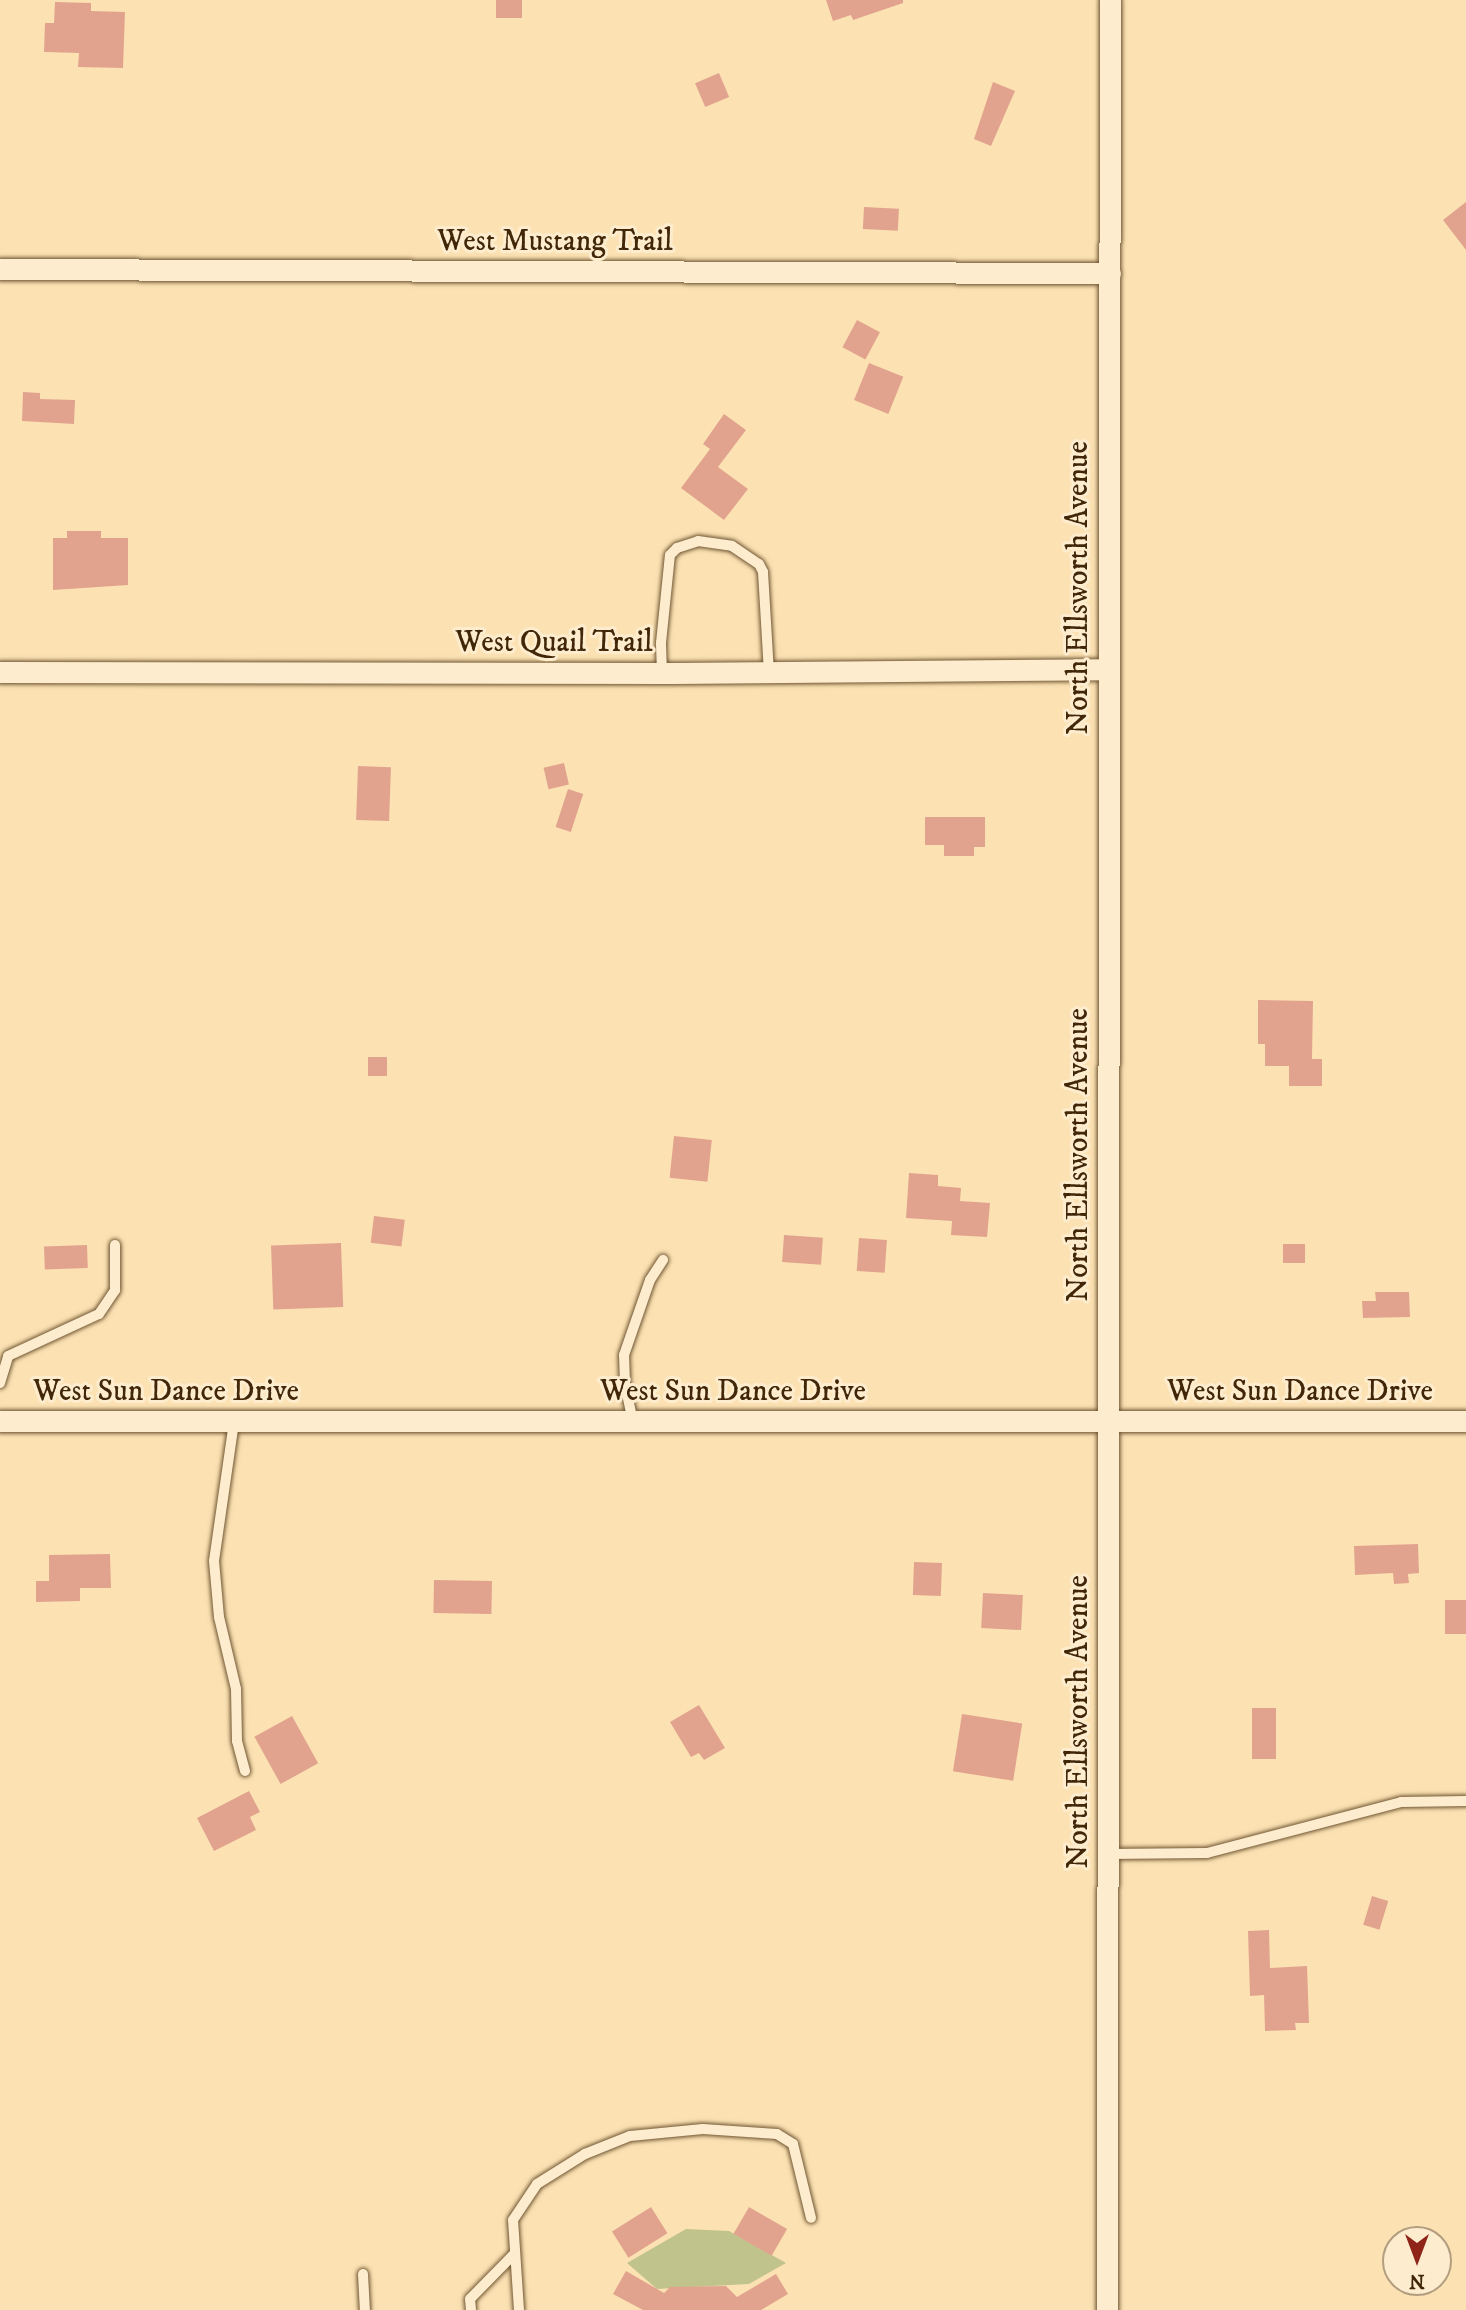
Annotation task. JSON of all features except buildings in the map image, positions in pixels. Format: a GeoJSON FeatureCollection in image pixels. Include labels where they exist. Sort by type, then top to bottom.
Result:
{"type":"FeatureCollection","features":[{"type":"Feature","properties":{"kind":"street","name":"North Ellsworth Avenue"},"geometry":{"type":"LineString","coordinates":[[1107,2310],[1110,0]]}},
{"type":"Feature","properties":{"kind":"street","name":"West Mustang Trail"},"geometry":{"type":"LineString","coordinates":[[0,269],[1110,274]]}},
{"type":"Feature","properties":{"kind":"street","name":"West Quail Trail"},"geometry":{"type":"LineString","coordinates":[[0,672],[663,673],[1108,669]]}},
{"type":"Feature","properties":{"kind":"street","name":"West Sun Dance Drive"},"geometry":{"type":"LineString","coordinates":[[0,1421],[1466,1421]]}},
{"type":"Feature","properties":{"kind":"lane"},"geometry":{"type":"LineString","coordinates":[[663,673],[662,630],[670,555],[677,548],[698,541],[732,546],[759,564],[763,572],[769,672]]}},
{"type":"Feature","properties":{"kind":"lane"},"geometry":{"type":"LineString","coordinates":[[0,1383],[8,1356],[99,1314],[115,1290],[115,1245]]}},
{"type":"Feature","properties":{"kind":"lane"},"geometry":{"type":"LineString","coordinates":[[633,1422],[625,1382],[624,1355],[650,1280],[663,1259]]}},
{"type":"Feature","properties":{"kind":"lane"},"geometry":{"type":"LineString","coordinates":[[234,1422],[218,1516],[214,1561],[219,1617],[236,1689],[237,1741],[245,1771]]}},
{"type":"Feature","properties":{"kind":"lane"},"geometry":{"type":"LineString","coordinates":[[1108,1854],[1207,1853],[1401,1802],[1466,1801]]}},
{"type":"Feature","properties":{"kind":"lane"},"geometry":{"type":"LineString","coordinates":[[519,2310],[513,2220],[537,2184],[585,2154],[630,2136],[703,2129],[777,2134],[793,2144],[811,2218]]}},
{"type":"Feature","properties":{"kind":"lane"},"geometry":{"type":"LineString","coordinates":[[471,2310],[471,2299],[514,2255]]}},
{"type":"Feature","properties":{"kind":"lane"},"geometry":{"type":"LineString","coordinates":[[363,2274],[366,2310]]}},
{"type":"Feature","properties":{"kind":"green space"},"geometry":{"type":"Polygon","coordinates":[[[686,2229],[729,2231],[786,2263],[749,2284],[657,2289],[627,2263],[686,2229]]]}}]}
